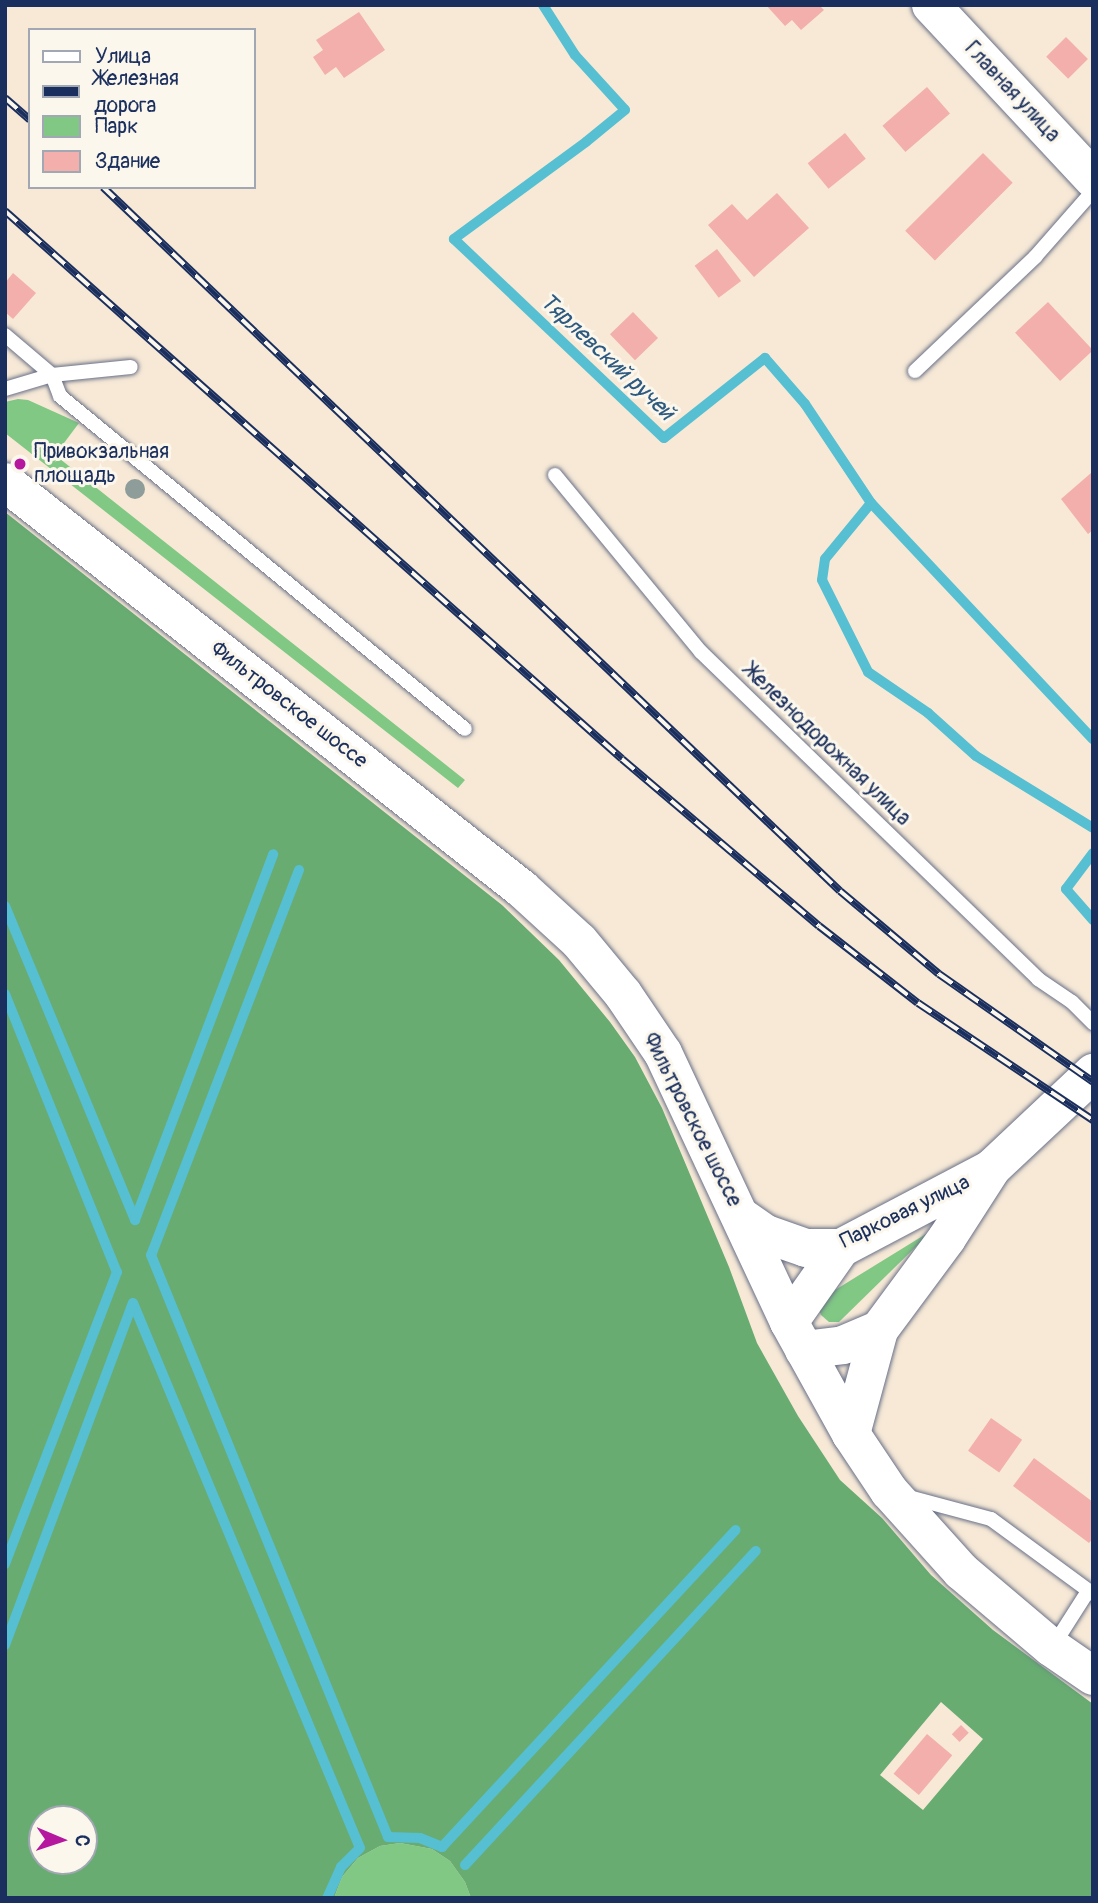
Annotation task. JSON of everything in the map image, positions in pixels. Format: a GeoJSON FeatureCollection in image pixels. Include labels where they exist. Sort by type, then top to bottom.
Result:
{"type":"FeatureCollection","features":[{"type":"Feature","properties":{"kind":"main road","name":"Главная улица"},"geometry":{"type":"LineString","coordinates":[[931,5],[1093,179]]}},
{"type":"Feature","properties":{"kind":"main road","name":"Фильтровское шоссе"},"geometry":{"type":"LineString","coordinates":[[5,482],[511,880],[579,941],[623,994],[663,1053],[797,1336],[851,1434],[889,1491],[961,1571],[1051,1647],[1093,1676]]}},
{"type":"Feature","properties":{"kind":"main road","name":"Парковая улица"},"geometry":{"type":"LineString","coordinates":[[879,1330],[947,1238],[992,1168],[1093,1073]]}},
{"type":"Feature","properties":{"kind":"main road","name":"Парковая улица"},"geometry":{"type":"LineString","coordinates":[[740,1216],[766,1234],[806,1248],[841,1248],[992,1168]]}},
{"type":"Feature","properties":{"kind":"main road"},"geometry":{"type":"LineString","coordinates":[[841,1248],[797,1336],[842,1345],[879,1330]]}},
{"type":"Feature","properties":{"kind":"main road"},"geometry":{"type":"LineString","coordinates":[[851,1434],[879,1330]]}},
{"type":"Feature","properties":{"kind":"lane"},"geometry":{"type":"LineString","coordinates":[[915,371],[1035,257],[1093,191]]}},
{"type":"Feature","properties":{"kind":"lane"},"geometry":{"type":"LineString","coordinates":[[5,335],[52,376],[60,396],[465,729]]}},
{"type":"Feature","properties":{"kind":"lane"},"geometry":{"type":"LineString","coordinates":[[5,389],[52,376],[131,367]]}},
{"type":"Feature","properties":{"kind":"lane","name":"Железнодорожная улица"},"geometry":{"type":"LineString","coordinates":[[555,475],[701,652],[1038,979],[1072,1002],[1093,1023]]}},
{"type":"Feature","properties":{"kind":"lane"},"geometry":{"type":"LineString","coordinates":[[889,1491],[991,1519],[1090,1592],[1051,1647]]}},
{"type":"Feature","properties":{"kind":"green space"},"geometry":{"type":"Polygon","coordinates":[[[28,400],[79,423],[55,455],[465,780],[458,788],[5,433],[5,402],[28,400]]]}},
{"type":"Feature","properties":{"kind":"green space"},"geometry":{"type":"Polygon","coordinates":[[[5,512],[502,905],[559,960],[635,1057],[662,1108],[729,1267],[757,1343],[798,1416],[840,1480],[882,1518],[931,1575],[993,1630],[1093,1704],[1093,1898],[471,1898],[465,1882],[450,1861],[432,1849],[400,1843],[380,1846],[358,1858],[342,1877],[334,1898],[5,1898],[5,512]],[[941,1702],[880,1775],[923,1810],[983,1739],[941,1702]]]}},
{"type":"Feature","properties":{"kind":"green space"},"geometry":{"type":"Polygon","coordinates":[[[934,1229],[839,1322],[829,1322],[821,1315],[819,1310],[835,1290],[934,1229]]]}},
{"type":"Feature","properties":{"kind":"green space"},"geometry":{"type":"Polygon","coordinates":[[[400,1843],[432,1849],[450,1861],[465,1882],[471,1898],[334,1898],[342,1877],[358,1858],[380,1846],[400,1843]]]}},
{"type":"Feature","properties":{"kind":"building"},"geometry":{"type":"Polygon","coordinates":[[[766,5],[819,5],[824,10],[801,30],[792,20],[785,26],[766,5]]]}},
{"type":"Feature","properties":{"kind":"building"},"geometry":{"type":"Polygon","coordinates":[[[359,12],[385,50],[344,78],[336,67],[325,75],[313,57],[323,50],[316,40],[359,12]]]}},
{"type":"Feature","properties":{"kind":"building"},"geometry":{"type":"Polygon","coordinates":[[[1066,37],[1088,59],[1068,79],[1046,57],[1066,37]]]}},
{"type":"Feature","properties":{"kind":"building"},"geometry":{"type":"Polygon","coordinates":[[[927,87],[950,113],[905,152],[882,126],[927,87]]]}},
{"type":"Feature","properties":{"kind":"building"},"geometry":{"type":"Polygon","coordinates":[[[845,133],[866,159],[828,189],[808,163],[845,133]]]}},
{"type":"Feature","properties":{"kind":"building"},"geometry":{"type":"Polygon","coordinates":[[[983,153],[1013,183],[935,260],[905,231],[983,153]]]}},
{"type":"Feature","properties":{"kind":"building"},"geometry":{"type":"Polygon","coordinates":[[[777,193],[809,228],[754,277],[708,225],[732,204],[747,220],[777,193]]]}},
{"type":"Feature","properties":{"kind":"building"},"geometry":{"type":"Polygon","coordinates":[[[717,249],[741,281],[719,298],[695,266],[717,249]]]}},
{"type":"Feature","properties":{"kind":"building"},"geometry":{"type":"Polygon","coordinates":[[[13,273],[36,293],[13,319],[5,312],[5,283],[13,273]]]}},
{"type":"Feature","properties":{"kind":"building"},"geometry":{"type":"Polygon","coordinates":[[[1048,302],[1093,350],[1060,381],[1015,333],[1048,302]]]}},
{"type":"Feature","properties":{"kind":"building"},"geometry":{"type":"Polygon","coordinates":[[[633,312],[658,338],[635,360],[610,334],[633,312]]]}},
{"type":"Feature","properties":{"kind":"building"},"geometry":{"type":"Polygon","coordinates":[[[1091,473],[1093,530],[1088,534],[1061,499],[1091,473]]]}},
{"type":"Feature","properties":{"kind":"building"},"geometry":{"type":"Polygon","coordinates":[[[991,1418],[1022,1440],[999,1473],[968,1451],[991,1418]]]}},
{"type":"Feature","properties":{"kind":"building"},"geometry":{"type":"Polygon","coordinates":[[[1034,1458],[1093,1502],[1093,1538],[1089,1543],[1013,1486],[1034,1458]]]}},
{"type":"Feature","properties":{"kind":"building"},"geometry":{"type":"Polygon","coordinates":[[[961,1725],[969,1733],[960,1742],[952,1734],[961,1725]]]}},
{"type":"Feature","properties":{"kind":"building"},"geometry":{"type":"Polygon","coordinates":[[[927,1734],[952,1755],[919,1795],[894,1774],[927,1734]]]}},
{"type":"Feature","properties":{"kind":"waterway","name":"Тярлевский ручей"},"geometry":{"type":"LineString","coordinates":[[543,5],[575,55],[625,110],[454,239],[664,438],[765,358],[805,404],[871,503],[825,559],[822,580],[868,672],[928,713],[976,756],[1093,828]]}},
{"type":"Feature","properties":{"kind":"waterway"},"geometry":{"type":"LineString","coordinates":[[871,503],[1093,739]]}},
{"type":"Feature","properties":{"kind":"waterway","name":"Тярлевский ручей"},"geometry":{"type":"LineString","coordinates":[[1093,853],[1066,889],[1093,920]]}},
{"type":"Feature","properties":{"kind":"waterway"},"geometry":{"type":"LineString","coordinates":[[135,1220],[273,854]]}},
{"type":"Feature","properties":{"kind":"waterway"},"geometry":{"type":"LineString","coordinates":[[299,870],[151,1255],[388,1837],[420,1838],[442,1847],[736,1530]]}},
{"type":"Feature","properties":{"kind":"waterway"},"geometry":{"type":"LineString","coordinates":[[5,906],[135,1220]]}},
{"type":"Feature","properties":{"kind":"waterway"},"geometry":{"type":"LineString","coordinates":[[5,994],[117,1272],[5,1564]]}},
{"type":"Feature","properties":{"kind":"waterway"},"geometry":{"type":"LineString","coordinates":[[133,1303],[360,1848],[341,1867],[327,1898]]}},
{"type":"Feature","properties":{"kind":"waterway"},"geometry":{"type":"LineString","coordinates":[[5,1645],[133,1303]]}},
{"type":"Feature","properties":{"kind":"waterway"},"geometry":{"type":"LineString","coordinates":[[465,1865],[756,1551]]}},
{"type":"Feature","properties":{"kind":"railway"},"geometry":{"type":"LineString","coordinates":[[5,98],[28,118]]}},
{"type":"Feature","properties":{"kind":"railway"},"geometry":{"type":"LineString","coordinates":[[105,189],[840,891],[939,974],[1093,1082]]}},
{"type":"Feature","properties":{"kind":"railway"},"geometry":{"type":"LineString","coordinates":[[5,211],[622,759],[819,926],[918,1003],[1093,1120]]}},
{"type":"Feature","properties":{"kind":"place","name":"Привокзальная площадь"},"geometry":{"type":"Point","coordinates":[20,464]}}]}
